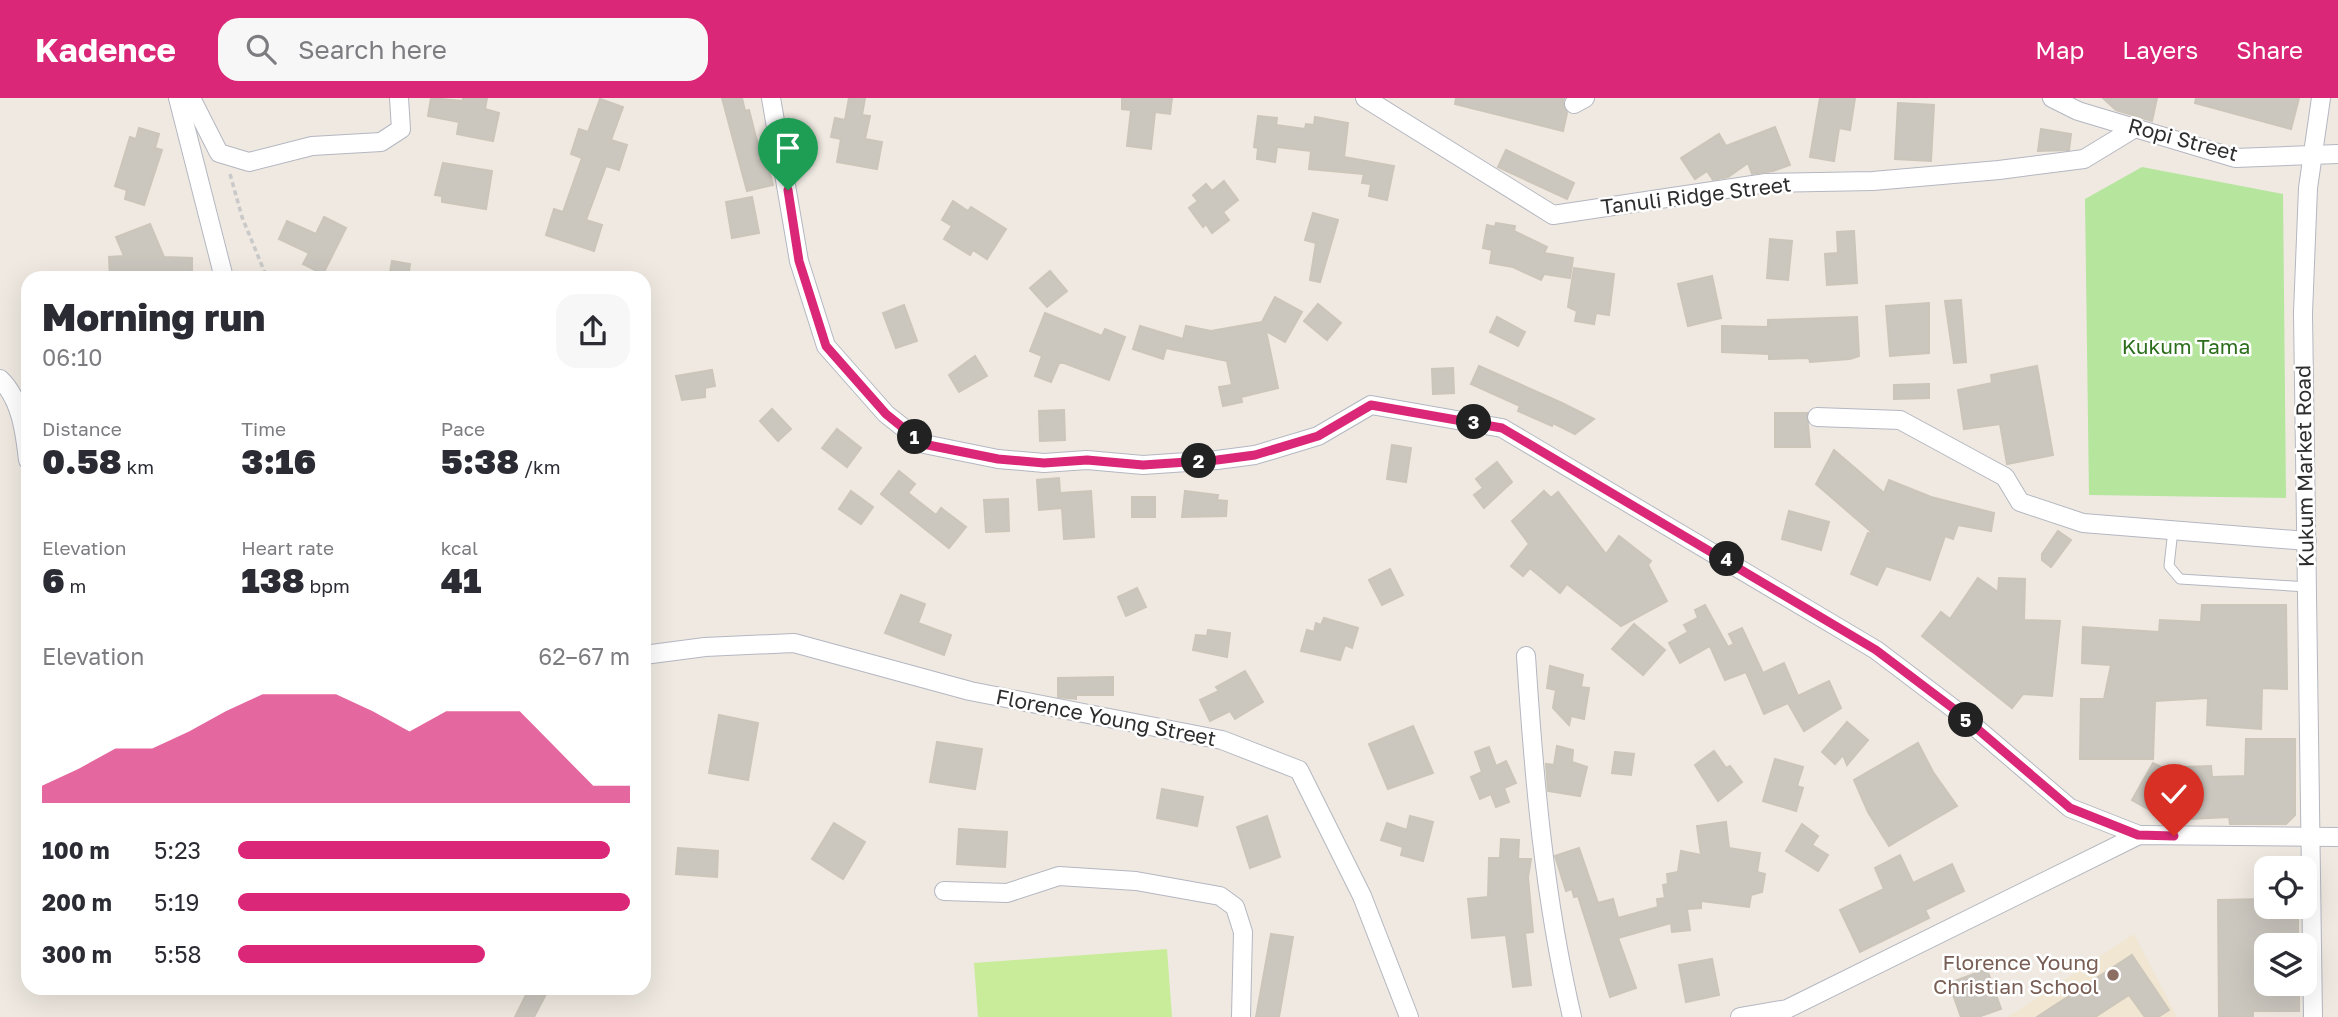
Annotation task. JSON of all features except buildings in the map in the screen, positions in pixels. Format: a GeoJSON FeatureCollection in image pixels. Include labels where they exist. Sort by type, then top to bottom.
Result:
{"type":"FeatureCollection","features":[{"type":"Feature","properties":{"kind":"street"},"geometry":{"type":"LineString","coordinates":[[178,98],[222,271]]}},
{"type":"Feature","properties":{"kind":"street"},"geometry":{"type":"LineString","coordinates":[[191,98],[219,153],[249,162],[312,146],[381,142],[401,130],[400,98]]}},
{"type":"Feature","properties":{"kind":"street"},"geometry":{"type":"LineString","coordinates":[[771,98],[799,261],[826,346],[886,414],[923,444],[998,459],[1044,463],[1087,460],[1143,465],[1255,455],[1318,436],[1371,405],[1502,428],[1876,650],[1954,709],[2070,808],[2138,835],[2338,837]]}},
{"type":"Feature","properties":{"kind":"street","name":"Tanuli Ridge Street"},"geometry":{"type":"LineString","coordinates":[[1365,98],[1553,215],[1766,183],[1873,181],[1999,170],[2084,159],[2135,128]]}},
{"type":"Feature","properties":{"kind":"street","name":"Ropi Street"},"geometry":{"type":"LineString","coordinates":[[2052,98],[2076,103],[2135,128],[2235,158],[2338,154]]}},
{"type":"Feature","properties":{"kind":"street","name":"Kukum Market Road"},"geometry":{"type":"LineString","coordinates":[[2313,1017],[2303,313],[2308,188],[2321,98]]}},
{"type":"Feature","properties":{"kind":"street"},"geometry":{"type":"LineString","coordinates":[[0,379],[11,390],[21,420]]}},
{"type":"Feature","properties":{"kind":"street"},"geometry":{"type":"LineString","coordinates":[[1817,416],[1900,420],[2004,477],[2020,502],[2084,523],[2173,528],[2307,541]]}},
{"type":"Feature","properties":{"kind":"street","name":"Florence Young Street"},"geometry":{"type":"LineString","coordinates":[[651,654],[705,647],[794,643],[970,691],[1222,740],[1299,770],[1362,897],[1409,1017]]}},
{"type":"Feature","properties":{"kind":"street"},"geometry":{"type":"LineString","coordinates":[[1526,656],[1537,819],[1553,936],[1572,1017]]}},
{"type":"Feature","properties":{"kind":"street"},"geometry":{"type":"LineString","coordinates":[[1740,1017],[1787,1009],[2138,835]]}},
{"type":"Feature","properties":{"kind":"street"},"geometry":{"type":"LineString","coordinates":[[944,891],[1007,893],[1059,876],[1136,881],[1220,896],[1234,907],[1243,932],[1241,1017]]}},
{"type":"Feature","properties":{"kind":"lane"},"geometry":{"type":"LineString","coordinates":[[2173,528],[2169,566],[2180,579],[2308,587]]}},
{"type":"Feature","properties":{"kind":"path"},"geometry":{"type":"LineString","coordinates":[[219,153],[234,182],[242,217],[264,271]]}},
{"type":"Feature","properties":{"kind":"shaded area","name":"Florence Young Christian School"},"geometry":{"type":"Polygon","coordinates":[[[2134,934],[2177,1017],[2008,1017],[2134,934]]]}},
{"type":"Feature","properties":{"kind":"green space","name":"Kukum Tama"},"geometry":{"type":"Polygon","coordinates":[[[2142,167],[2283,194],[2286,498],[2089,495],[2085,199],[2142,167]]]}},
{"type":"Feature","properties":{"kind":"green space"},"geometry":{"type":"Polygon","coordinates":[[[1167,949],[1172,1017],[978,1017],[974,963],[1167,949]]]}},
{"type":"Feature","properties":{"kind":"place","name":"Florence Young Christian School"},"geometry":{"type":"Point","coordinates":[2113,975]}},
{"type":"Feature","properties":{"kind":"route"},"geometry":{"type":"LineString","coordinates":[[788,190],[799,261],[826,346],[886,414],[923,444],[998,459],[1044,463],[1087,460],[1143,465],[1255,455],[1318,436],[1371,405],[1502,428],[1795,599],[1876,650],[1954,709],[2070,808],[2138,835],[2174,836]]}}]}
